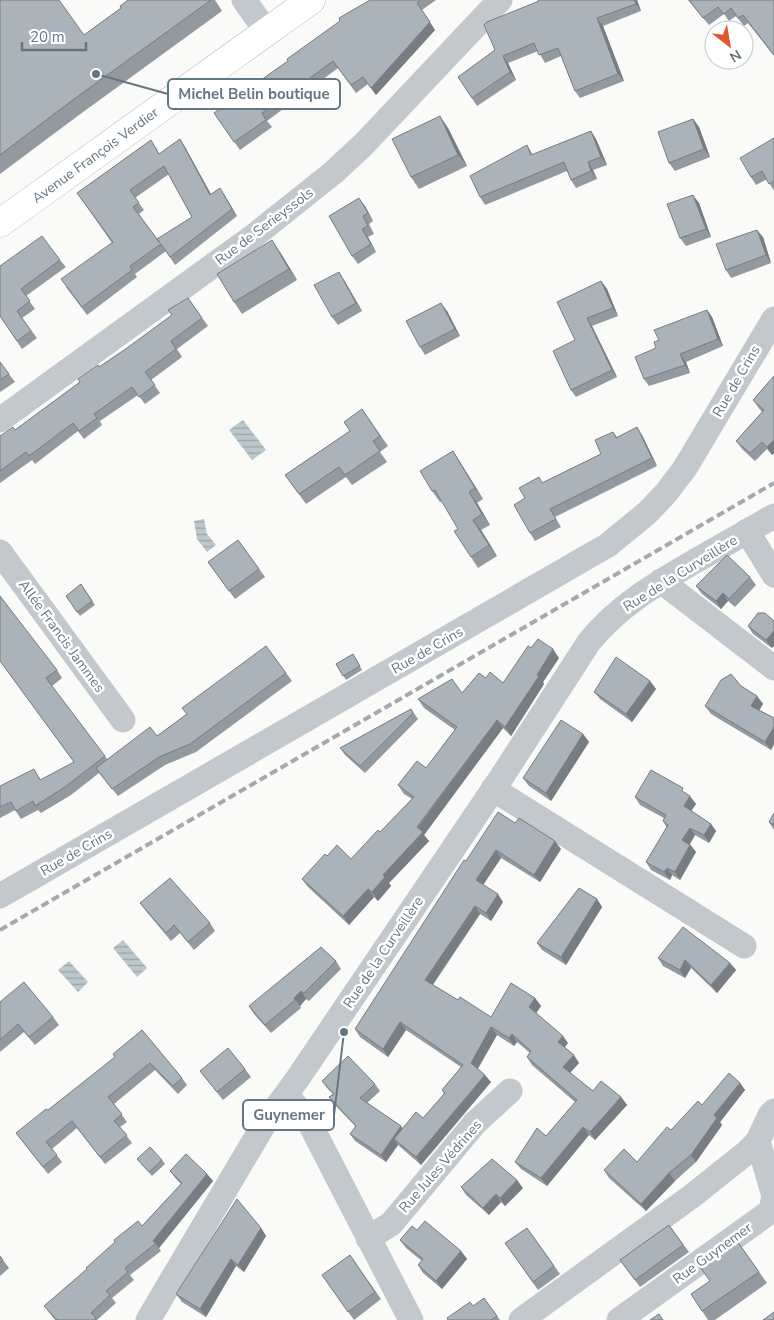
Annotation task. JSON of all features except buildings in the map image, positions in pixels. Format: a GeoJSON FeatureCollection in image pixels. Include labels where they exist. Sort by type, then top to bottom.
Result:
{"type":"FeatureCollection","features":[{"type":"Feature","properties":{"kind":"main road","name":"Avenue François Verdier"},"geometry":{"type":"LineString","coordinates":[[0,223],[312,0]]}},
{"type":"Feature","properties":{"kind":"street"},"geometry":{"type":"LineString","coordinates":[[244,0],[267,32]]}},
{"type":"Feature","properties":{"kind":"street","name":"Rue de Serieyssols"},"geometry":{"type":"LineString","coordinates":[[0,420],[255,235],[334,172],[364,144],[500,0]]}},
{"type":"Feature","properties":{"kind":"street","name":"Rue de Crins"},"geometry":{"type":"LineString","coordinates":[[0,896],[608,545],[647,513],[666,493],[685,468],[774,319]]}},
{"type":"Feature","properties":{"kind":"street","name":"Rue de la Curveillère"},"geometry":{"type":"LineString","coordinates":[[148,1320],[263,1126],[286,1095],[493,789],[594,636],[626,604],[661,581],[774,516]]}},
{"type":"Feature","properties":{"kind":"street"},"geometry":{"type":"LineString","coordinates":[[747,531],[774,575]]}},
{"type":"Feature","properties":{"kind":"street","name":"Allée Francis Jammes"},"geometry":{"type":"LineString","coordinates":[[0,552],[123,720]]}},
{"type":"Feature","properties":{"kind":"street"},"geometry":{"type":"LineString","coordinates":[[661,581],[774,668]]}},
{"type":"Feature","properties":{"kind":"street"},"geometry":{"type":"LineString","coordinates":[[493,789],[744,946]]}},
{"type":"Feature","properties":{"kind":"street","name":"Rue Jules Védrines"},"geometry":{"type":"LineString","coordinates":[[368,1238],[391,1224],[475,1123],[510,1091]]}},
{"type":"Feature","properties":{"kind":"street"},"geometry":{"type":"LineString","coordinates":[[286,1095],[307,1118],[411,1320]]}},
{"type":"Feature","properties":{"kind":"street"},"geometry":{"type":"LineString","coordinates":[[521,1320],[692,1196],[746,1153],[758,1141],[770,1115],[774,1111]]}},
{"type":"Feature","properties":{"kind":"street","name":"Rue Guynemer"},"geometry":{"type":"LineString","coordinates":[[619,1320],[771,1211],[774,1196],[758,1141]]}},
{"type":"Feature","properties":{"kind":"shaded area"},"geometry":{"type":"Polygon","coordinates":[[[243,420],[266,450],[252,460],[229,430],[243,420]]]}},
{"type":"Feature","properties":{"kind":"shaded area"},"geometry":{"type":"Polygon","coordinates":[[[204,519],[207,534],[216,545],[207,552],[197,539],[194,521],[204,519]]]}},
{"type":"Feature","properties":{"kind":"shaded area"},"geometry":{"type":"Polygon","coordinates":[[[123,940],[147,968],[137,977],[113,948],[123,940]]]}},
{"type":"Feature","properties":{"kind":"shaded area"},"geometry":{"type":"Polygon","coordinates":[[[69,961],[88,982],[78,992],[58,970],[69,961]]]}},
{"type":"Feature","properties":{"kind":"railway"},"geometry":{"type":"LineString","coordinates":[[0,930],[774,483]]}},
{"type":"Feature","properties":{"kind":"place","name":"Michel Belin boutique"},"geometry":{"type":"Point","coordinates":[96,74]}},
{"type":"Feature","properties":{"kind":"place","name":"Guynemer"},"geometry":{"type":"Point","coordinates":[344,1032]}}]}
